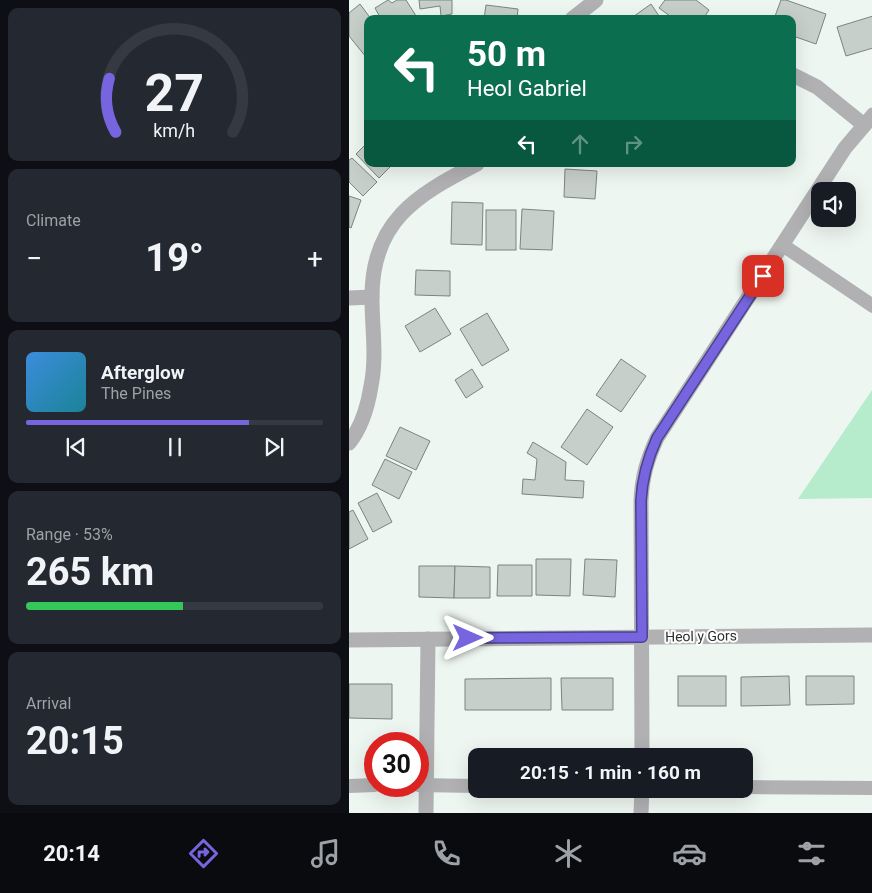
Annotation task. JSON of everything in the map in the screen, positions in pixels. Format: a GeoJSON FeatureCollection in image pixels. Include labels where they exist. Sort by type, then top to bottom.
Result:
{"type":"FeatureCollection","features":[{"type":"Feature","properties":{"kind":"street"},"geometry":{"type":"LineString","coordinates":[[577,15],[596,0]]}},
{"type":"Feature","properties":{"kind":"street"},"geometry":{"type":"LineString","coordinates":[[642,748],[641,501],[642,479],[647,459],[657,438],[784,246],[845,148],[868,120],[817,87],[796,76]]}},
{"type":"Feature","properties":{"kind":"street"},"geometry":{"type":"LineString","coordinates":[[349,443],[362,418],[375,368],[372,297],[375,263],[382,243],[390,225],[423,194],[472,167]]}},
{"type":"Feature","properties":{"kind":"street"},"geometry":{"type":"LineString","coordinates":[[349,298],[372,297]]}},
{"type":"Feature","properties":{"kind":"street","name":"Heol y Gors"},"geometry":{"type":"LineString","coordinates":[[349,640],[872,635]]}},
{"type":"Feature","properties":{"kind":"street"},"geometry":{"type":"LineString","coordinates":[[424,732],[428,638]]}},
{"type":"Feature","properties":{"kind":"street"},"geometry":{"type":"LineString","coordinates":[[424,797],[427,813]]}},
{"type":"Feature","properties":{"kind":"street"},"geometry":{"type":"LineString","coordinates":[[641,798],[641,813]]}},
{"type":"Feature","properties":{"kind":"lane"},"geometry":{"type":"LineString","coordinates":[[784,246],[872,306]]}},
{"type":"Feature","properties":{"kind":"lane"},"geometry":{"type":"LineString","coordinates":[[429,785],[468,786]]}},
{"type":"Feature","properties":{"kind":"lane"},"geometry":{"type":"LineString","coordinates":[[349,786],[364,786]]}},
{"type":"Feature","properties":{"kind":"lane"},"geometry":{"type":"LineString","coordinates":[[753,787],[872,788]]}},
{"type":"Feature","properties":{"kind":"green space"},"geometry":{"type":"Polygon","coordinates":[[[872,390],[872,498],[798,499],[872,390]]]}},
{"type":"Feature","properties":{"kind":"building"},"geometry":{"type":"Polygon","coordinates":[[[388,0],[392,3],[397,0],[406,0],[415,15],[379,15],[375,8],[388,0]]]}},
{"type":"Feature","properties":{"kind":"building"},"geometry":{"type":"Polygon","coordinates":[[[419,0],[452,0],[452,14],[441,15],[440,6],[420,9],[419,0]]]}},
{"type":"Feature","properties":{"kind":"building"},"geometry":{"type":"Polygon","coordinates":[[[665,0],[696,0],[709,10],[706,15],[669,15],[659,8],[665,0]]]}},
{"type":"Feature","properties":{"kind":"building"},"geometry":{"type":"Polygon","coordinates":[[[781,0],[826,14],[816,44],[796,37],[796,15],[775,15],[781,0]]]}},
{"type":"Feature","properties":{"kind":"building"},"geometry":{"type":"Polygon","coordinates":[[[360,4],[368,15],[364,15],[364,55],[349,36],[349,13],[360,4]]]}},
{"type":"Feature","properties":{"kind":"building"},"geometry":{"type":"Polygon","coordinates":[[[651,4],[658,15],[636,15],[651,4]]]}},
{"type":"Feature","properties":{"kind":"building"},"geometry":{"type":"Polygon","coordinates":[[[486,5],[518,9],[517,15],[485,15],[486,5]]]}},
{"type":"Feature","properties":{"kind":"building"},"geometry":{"type":"Polygon","coordinates":[[[873,16],[873,48],[846,56],[837,27],[873,16]]]}},
{"type":"Feature","properties":{"kind":"building"},"geometry":{"type":"Polygon","coordinates":[[[364,146],[364,162],[356,154],[364,146]]]}},
{"type":"Feature","properties":{"kind":"building"},"geometry":{"type":"Polygon","coordinates":[[[352,158],[377,182],[363,196],[349,182],[349,160],[352,158]]]}},
{"type":"Feature","properties":{"kind":"building"},"geometry":{"type":"Polygon","coordinates":[[[368,167],[390,167],[379,178],[368,167]]]}},
{"type":"Feature","properties":{"kind":"building"},"geometry":{"type":"Polygon","coordinates":[[[565,169],[597,171],[595,199],[564,197],[565,169]]]}},
{"type":"Feature","properties":{"kind":"building"},"geometry":{"type":"Polygon","coordinates":[[[349,196],[361,200],[351,228],[349,227],[349,196]]]}},
{"type":"Feature","properties":{"kind":"building"},"geometry":{"type":"Polygon","coordinates":[[[452,202],[483,203],[482,245],[451,244],[452,202]]]}},
{"type":"Feature","properties":{"kind":"building"},"geometry":{"type":"Polygon","coordinates":[[[522,209],[554,211],[552,250],[520,249],[522,209]]]}},
{"type":"Feature","properties":{"kind":"building"},"geometry":{"type":"Polygon","coordinates":[[[486,210],[516,210],[516,250],[486,250],[486,210]]]}},
{"type":"Feature","properties":{"kind":"building"},"geometry":{"type":"Polygon","coordinates":[[[416,270],[450,271],[450,296],[415,295],[416,270]]]}},
{"type":"Feature","properties":{"kind":"building"},"geometry":{"type":"Polygon","coordinates":[[[435,308],[451,334],[420,352],[405,326],[435,308]]]}},
{"type":"Feature","properties":{"kind":"building"},"geometry":{"type":"Polygon","coordinates":[[[487,313],[509,350],[482,366],[460,329],[487,313]]]}},
{"type":"Feature","properties":{"kind":"building"},"geometry":{"type":"Polygon","coordinates":[[[621,359],[646,376],[621,412],[596,395],[621,359]]]}},
{"type":"Feature","properties":{"kind":"building"},"geometry":{"type":"Polygon","coordinates":[[[472,369],[483,387],[466,398],[455,380],[472,369]]]}},
{"type":"Feature","properties":{"kind":"building"},"geometry":{"type":"Polygon","coordinates":[[[587,409],[613,427],[587,465],[561,447],[587,409]]]}},
{"type":"Feature","properties":{"kind":"building"},"geometry":{"type":"Polygon","coordinates":[[[400,427],[430,441],[416,470],[386,456],[400,427]]]}},
{"type":"Feature","properties":{"kind":"building"},"geometry":{"type":"Polygon","coordinates":[[[533,442],[566,462],[565,480],[584,481],[583,498],[522,494],[523,479],[535,480],[537,459],[527,453],[533,442]]]}},
{"type":"Feature","properties":{"kind":"building"},"geometry":{"type":"Polygon","coordinates":[[[385,459],[412,472],[399,499],[372,485],[385,459]]]}},
{"type":"Feature","properties":{"kind":"building"},"geometry":{"type":"Polygon","coordinates":[[[377,493],[392,522],[373,532],[358,503],[377,493]]]}},
{"type":"Feature","properties":{"kind":"building"},"geometry":{"type":"Polygon","coordinates":[[[353,510],[368,539],[349,549],[349,512],[353,510]]]}},
{"type":"Feature","properties":{"kind":"building"},"geometry":{"type":"Polygon","coordinates":[[[536,559],[571,559],[570,596],[536,595],[536,559]]]}},
{"type":"Feature","properties":{"kind":"building"},"geometry":{"type":"Polygon","coordinates":[[[585,559],[617,560],[615,597],[583,595],[585,559]]]}},
{"type":"Feature","properties":{"kind":"building"},"geometry":{"type":"Polygon","coordinates":[[[498,565],[532,565],[532,596],[497,596],[498,565]]]}},
{"type":"Feature","properties":{"kind":"building"},"geometry":{"type":"Polygon","coordinates":[[[419,566],[455,566],[454,598],[419,597],[419,566]]]}},
{"type":"Feature","properties":{"kind":"building"},"geometry":{"type":"Polygon","coordinates":[[[455,566],[490,567],[490,598],[454,598],[455,566]]]}},
{"type":"Feature","properties":{"kind":"building"},"geometry":{"type":"Polygon","coordinates":[[[678,676],[726,676],[726,706],[678,706],[678,676]]]}},
{"type":"Feature","properties":{"kind":"building"},"geometry":{"type":"Polygon","coordinates":[[[789,676],[790,705],[741,706],[741,677],[789,676]]]}},
{"type":"Feature","properties":{"kind":"building"},"geometry":{"type":"Polygon","coordinates":[[[806,676],[854,676],[854,704],[806,705],[806,676]]]}},
{"type":"Feature","properties":{"kind":"building"},"geometry":{"type":"Polygon","coordinates":[[[551,678],[551,710],[465,710],[465,679],[551,678]]]}},
{"type":"Feature","properties":{"kind":"building"},"geometry":{"type":"Polygon","coordinates":[[[561,678],[613,678],[613,710],[562,710],[561,678]]]}},
{"type":"Feature","properties":{"kind":"building"},"geometry":{"type":"Polygon","coordinates":[[[349,684],[392,684],[392,719],[349,718],[349,684]]]}},
{"type":"Feature","properties":{"kind":"route"},"geometry":{"type":"LineString","coordinates":[[468,638],[642,637],[641,501],[642,479],[647,459],[657,438],[763,276]]}}]}
